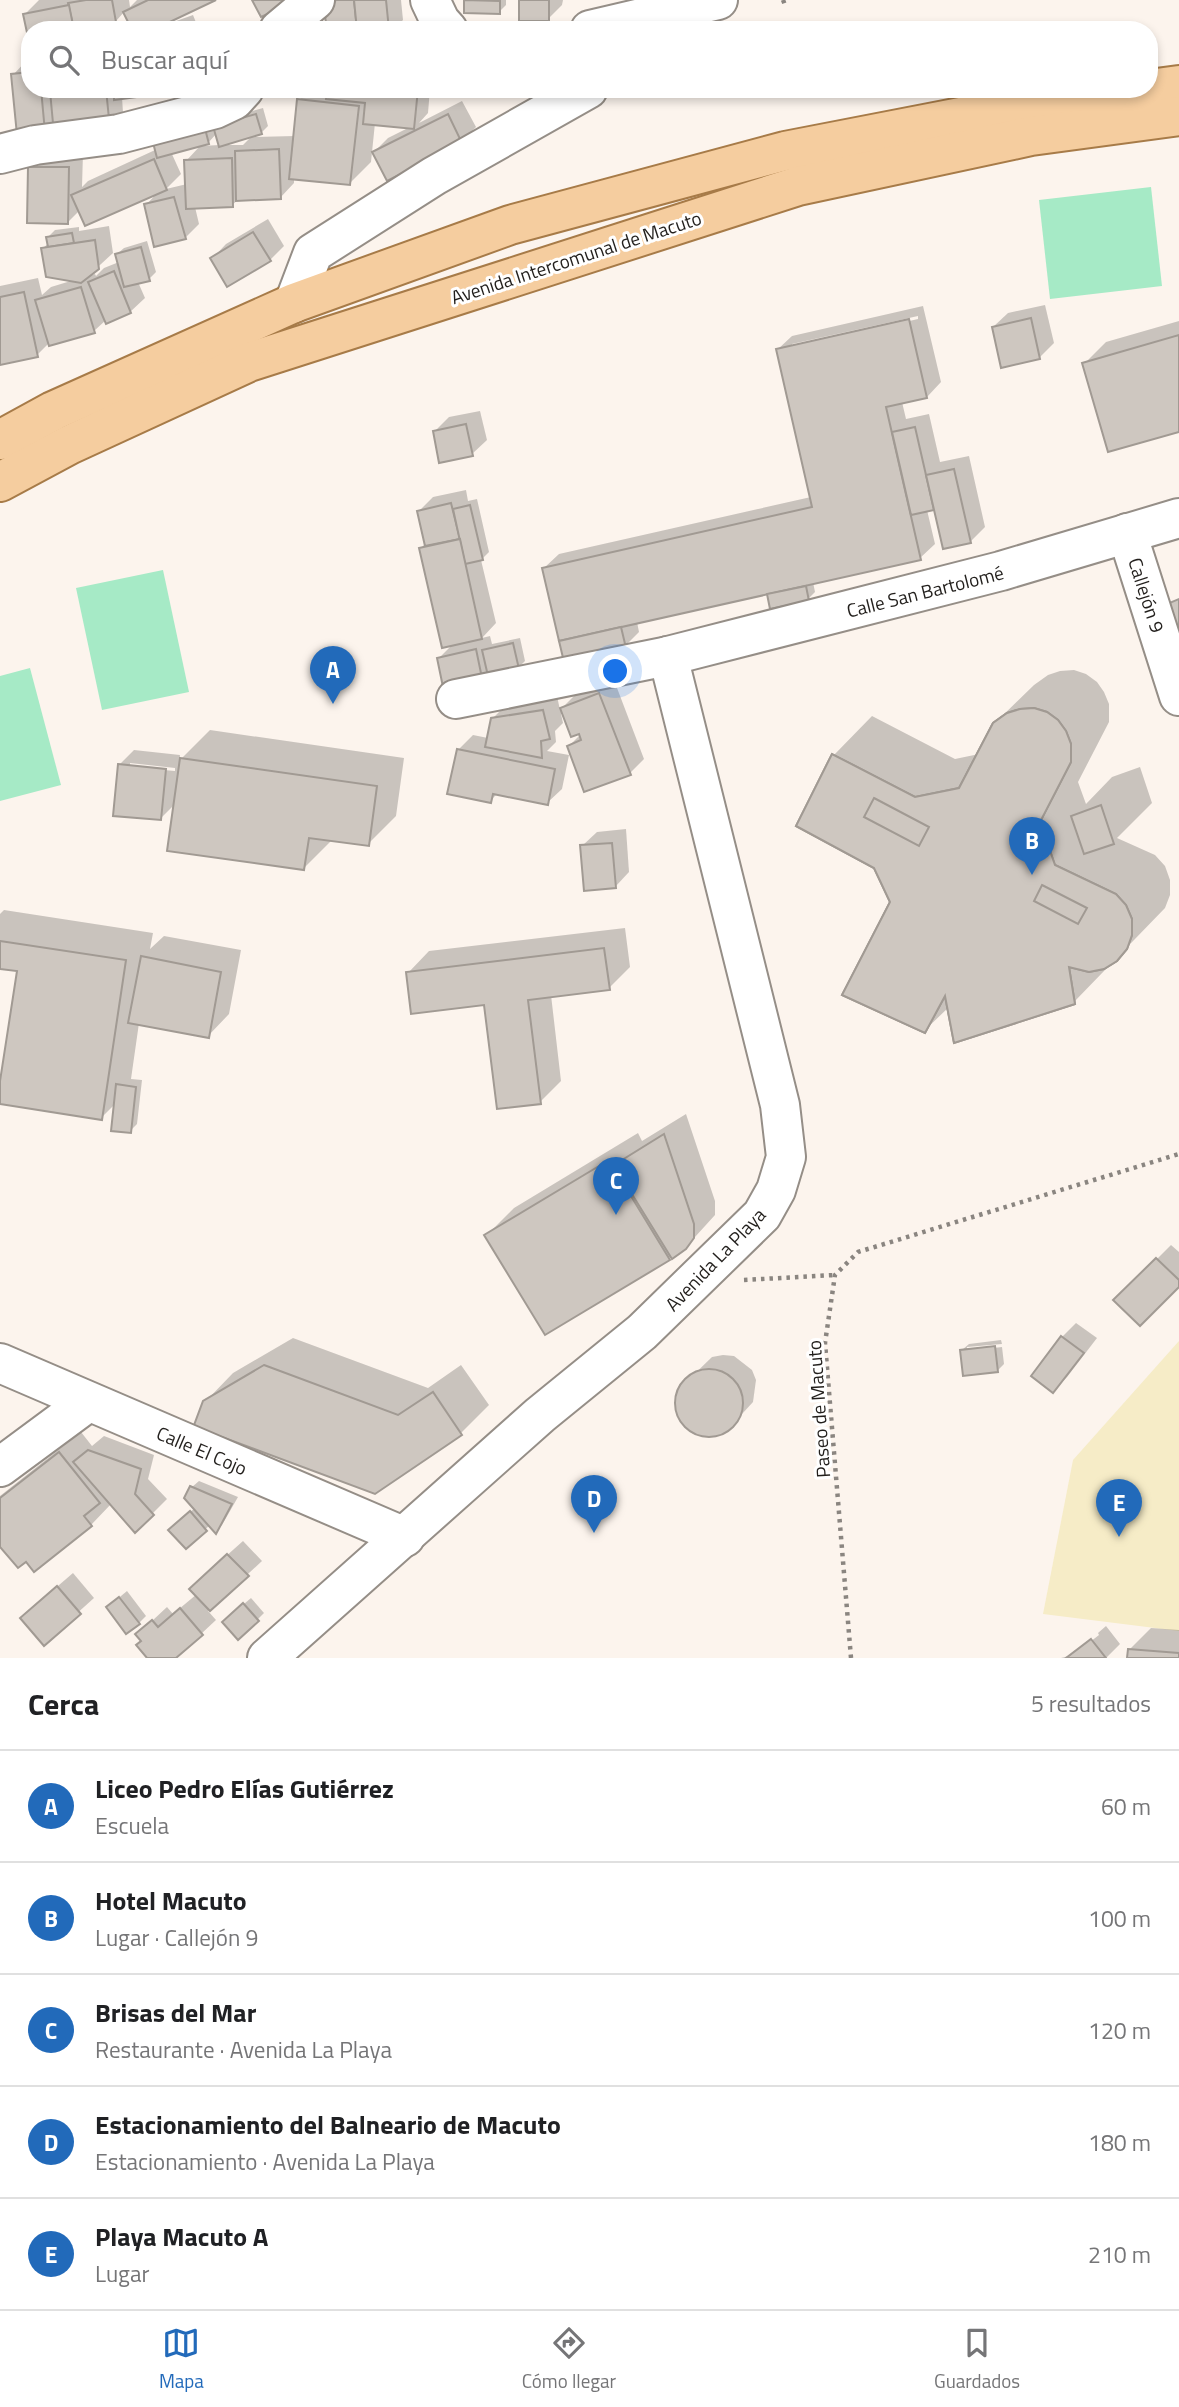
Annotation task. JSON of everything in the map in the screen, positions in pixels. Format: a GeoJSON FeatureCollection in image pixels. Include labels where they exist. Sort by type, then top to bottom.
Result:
{"type":"FeatureCollection","features":[{"type":"Feature","properties":{"kind":"main road"},"geometry":{"type":"LineString","coordinates":[[1158,88],[1179,85]]}},
{"type":"Feature","properties":{"kind":"main road"},"geometry":{"type":"LineString","coordinates":[[0,440],[53,411],[294,303],[510,225],[785,151],[1028,104],[1074,98]]}},
{"type":"Feature","properties":{"kind":"main road","name":"Avenida Intercomunal de Macuto"},"geometry":{"type":"LineString","coordinates":[[0,482],[69,445],[249,362],[785,190],[1031,136],[1179,116]]}},
{"type":"Feature","properties":{"kind":"street"},"geometry":{"type":"LineString","coordinates":[[290,21],[316,0]]}},
{"type":"Feature","properties":{"kind":"street"},"geometry":{"type":"LineString","coordinates":[[430,0],[440,21]]}},
{"type":"Feature","properties":{"kind":"street"},"geometry":{"type":"LineString","coordinates":[[628,21],[718,0]]}},
{"type":"Feature","properties":{"kind":"street"},"geometry":{"type":"LineString","coordinates":[[696,21],[727,0]]}},
{"type":"Feature","properties":{"kind":"street"},"geometry":{"type":"LineString","coordinates":[[0,154],[35,145],[119,134],[203,112],[236,98]]}},
{"type":"Feature","properties":{"kind":"street"},"geometry":{"type":"LineString","coordinates":[[294,303],[313,253],[434,176],[572,98]]}},
{"type":"Feature","properties":{"kind":"street","name":"Calle San Bartolomé"},"geometry":{"type":"LineString","coordinates":[[456,699],[668,656],[1002,571],[1179,518]]}},
{"type":"Feature","properties":{"kind":"street","name":"Callejón 9"},"geometry":{"type":"LineString","coordinates":[[1127,533],[1179,696]]}},
{"type":"Feature","properties":{"kind":"street","name":"Avenida La Playa"},"geometry":{"type":"LineString","coordinates":[[267,1658],[540,1415],[642,1332],[762,1215],[776,1190],[786,1157],[780,1105],[668,656]]}},
{"type":"Feature","properties":{"kind":"street","name":"Calle El Cojo"},"geometry":{"type":"LineString","coordinates":[[0,1363],[405,1537]]}},
{"type":"Feature","properties":{"kind":"street"},"geometry":{"type":"LineString","coordinates":[[0,1467],[88,1402]]}},
{"type":"Feature","properties":{"kind":"path"},"geometry":{"type":"LineString","coordinates":[[723,1255],[746,1281],[835,1275],[858,1252],[1179,1154]]}},
{"type":"Feature","properties":{"kind":"path","name":"Paseo de Macuto"},"geometry":{"type":"LineString","coordinates":[[835,1275],[825,1343],[851,1658]]}},
{"type":"Feature","properties":{"kind":"green space"},"geometry":{"type":"Polygon","coordinates":[[[1151,187],[1162,286],[1050,299],[1039,200],[1151,187]]]}},
{"type":"Feature","properties":{"kind":"green space"},"geometry":{"type":"Polygon","coordinates":[[[163,570],[189,692],[102,710],[76,588],[163,570]]]}},
{"type":"Feature","properties":{"kind":"green space"},"geometry":{"type":"Polygon","coordinates":[[[30,668],[61,785],[0,801],[0,676],[30,668]]]}},
{"type":"Feature","properties":{"kind":"sand"},"geometry":{"type":"Polygon","coordinates":[[[1179,1341],[1179,1631],[1043,1614],[1073,1460],[1179,1341]]]}},
{"type":"Feature","properties":{"kind":"building"},"geometry":{"type":"Polygon","coordinates":[[[112,0],[116,21],[72,21],[68,3],[112,0]]]}},
{"type":"Feature","properties":{"kind":"building"},"geometry":{"type":"Polygon","coordinates":[[[148,0],[216,0],[172,21],[128,21],[123,12],[148,0]]]}},
{"type":"Feature","properties":{"kind":"building"},"geometry":{"type":"Polygon","coordinates":[[[252,0],[296,0],[296,1],[261,17],[252,0]]]}},
{"type":"Feature","properties":{"kind":"building"},"geometry":{"type":"Polygon","coordinates":[[[354,0],[356,21],[326,21],[323,2],[354,0]]]}},
{"type":"Feature","properties":{"kind":"building"},"geometry":{"type":"Polygon","coordinates":[[[354,0],[386,0],[388,21],[356,21],[354,0]]]}},
{"type":"Feature","properties":{"kind":"building"},"geometry":{"type":"Polygon","coordinates":[[[464,0],[500,1],[500,14],[464,13],[464,0]]]}},
{"type":"Feature","properties":{"kind":"building"},"geometry":{"type":"Polygon","coordinates":[[[519,0],[549,0],[549,21],[519,21],[519,0]]]}},
{"type":"Feature","properties":{"kind":"building"},"geometry":{"type":"Polygon","coordinates":[[[69,5],[72,21],[24,21],[23,14],[69,5]]]}},
{"type":"Feature","properties":{"kind":"building"},"geometry":{"type":"Polygon","coordinates":[[[21,73],[21,98],[42,98],[45,132],[17,135],[11,74],[21,73]]]}},
{"type":"Feature","properties":{"kind":"building"},"geometry":{"type":"Polygon","coordinates":[[[51,98],[107,98],[110,129],[54,134],[51,98]]]}},
{"type":"Feature","properties":{"kind":"building"},"geometry":{"type":"Polygon","coordinates":[[[417,98],[414,129],[363,124],[365,103],[326,99],[417,98]]]}},
{"type":"Feature","properties":{"kind":"building"},"geometry":{"type":"Polygon","coordinates":[[[297,99],[359,106],[350,185],[289,179],[297,99]]]}},
{"type":"Feature","properties":{"kind":"building"},"geometry":{"type":"Polygon","coordinates":[[[256,114],[262,134],[219,147],[213,126],[256,114]]]}},
{"type":"Feature","properties":{"kind":"building"},"geometry":{"type":"Polygon","coordinates":[[[448,114],[462,143],[387,181],[372,152],[448,114]]]}},
{"type":"Feature","properties":{"kind":"building"},"geometry":{"type":"Polygon","coordinates":[[[202,117],[209,144],[157,158],[150,131],[202,117]]]}},
{"type":"Feature","properties":{"kind":"building"},"geometry":{"type":"Polygon","coordinates":[[[279,149],[281,199],[236,201],[235,151],[279,149]]]}},
{"type":"Feature","properties":{"kind":"building"},"geometry":{"type":"Polygon","coordinates":[[[232,158],[233,207],[186,209],[184,160],[232,158]]]}},
{"type":"Feature","properties":{"kind":"building"},"geometry":{"type":"Polygon","coordinates":[[[154,159],[167,190],[85,226],[71,195],[154,159]]]}},
{"type":"Feature","properties":{"kind":"building"},"geometry":{"type":"Polygon","coordinates":[[[28,167],[69,167],[68,224],[27,223],[28,167]]]}},
{"type":"Feature","properties":{"kind":"building"},"geometry":{"type":"Polygon","coordinates":[[[174,197],[186,239],[154,247],[144,204],[174,197]]]}},
{"type":"Feature","properties":{"kind":"building"},"geometry":{"type":"Polygon","coordinates":[[[253,232],[271,261],[227,287],[210,258],[253,232]]]}},
{"type":"Feature","properties":{"kind":"building"},"geometry":{"type":"Polygon","coordinates":[[[72,233],[74,243],[48,247],[46,237],[72,233]]]}},
{"type":"Feature","properties":{"kind":"building"},"geometry":{"type":"Polygon","coordinates":[[[95,240],[99,269],[81,283],[46,277],[41,248],[95,240]]]}},
{"type":"Feature","properties":{"kind":"building"},"geometry":{"type":"Polygon","coordinates":[[[141,247],[150,281],[124,287],[115,254],[141,247]]]}},
{"type":"Feature","properties":{"kind":"building"},"geometry":{"type":"Polygon","coordinates":[[[114,271],[131,313],[106,324],[88,282],[114,271]]]}},
{"type":"Feature","properties":{"kind":"building"},"geometry":{"type":"Polygon","coordinates":[[[81,287],[95,333],[49,346],[35,300],[81,287]]]}},
{"type":"Feature","properties":{"kind":"building"},"geometry":{"type":"Polygon","coordinates":[[[24,292],[38,357],[0,365],[0,297],[24,292]]]}},
{"type":"Feature","properties":{"kind":"building"},"geometry":{"type":"Polygon","coordinates":[[[1031,318],[1040,359],[1001,368],[992,327],[1031,318]]]}},
{"type":"Feature","properties":{"kind":"building"},"geometry":{"type":"Polygon","coordinates":[[[909,319],[927,398],[886,407],[921,560],[559,641],[542,568],[812,507],[776,349],[909,319]]]}},
{"type":"Feature","properties":{"kind":"building"},"geometry":{"type":"Polygon","coordinates":[[[1179,335],[1179,432],[1108,452],[1082,363],[1179,335]]]}},
{"type":"Feature","properties":{"kind":"building"},"geometry":{"type":"Polygon","coordinates":[[[466,424],[473,456],[439,463],[433,431],[466,424]]]}},
{"type":"Feature","properties":{"kind":"building"},"geometry":{"type":"Polygon","coordinates":[[[915,427],[934,510],[911,515],[892,432],[915,427]]]}},
{"type":"Feature","properties":{"kind":"building"},"geometry":{"type":"Polygon","coordinates":[[[954,469],[971,543],[943,549],[926,475],[954,469]]]}},
{"type":"Feature","properties":{"kind":"building"},"geometry":{"type":"Polygon","coordinates":[[[451,503],[460,539],[425,546],[417,511],[451,503]]]}},
{"type":"Feature","properties":{"kind":"building"},"geometry":{"type":"Polygon","coordinates":[[[470,505],[483,560],[465,564],[453,509],[470,505]]]}},
{"type":"Feature","properties":{"kind":"building"},"geometry":{"type":"Polygon","coordinates":[[[460,539],[482,639],[442,648],[419,548],[460,539]]]}},
{"type":"Feature","properties":{"kind":"building"},"geometry":{"type":"Polygon","coordinates":[[[806,586],[809,601],[770,609],[767,594],[806,586]]]}},
{"type":"Feature","properties":{"kind":"building"},"geometry":{"type":"Polygon","coordinates":[[[1179,599],[1179,635],[1167,604],[1179,599]]]}},
{"type":"Feature","properties":{"kind":"building"},"geometry":{"type":"Polygon","coordinates":[[[621,627],[626,648],[564,662],[559,641],[621,627]]]}},
{"type":"Feature","properties":{"kind":"building"},"geometry":{"type":"Polygon","coordinates":[[[513,643],[519,669],[488,676],[482,650],[513,643]]]}},
{"type":"Feature","properties":{"kind":"building"},"geometry":{"type":"Polygon","coordinates":[[[476,649],[482,678],[443,687],[437,658],[476,649]]]}},
{"type":"Feature","properties":{"kind":"building"},"geometry":{"type":"Polygon","coordinates":[[[599,693],[631,775],[584,792],[567,746],[581,740],[579,734],[571,737],[560,708],[599,693]]]}},
{"type":"Feature","properties":{"kind":"building"},"geometry":{"type":"Polygon","coordinates":[[[1034,708],[1047,712],[1058,720],[1071,744],[1071,762],[1040,822],[1055,865],[1116,894],[1126,905],[1132,919],[1132,935],[1127,949],[1117,961],[1104,969],[1089,972],[1069,967],[1075,1004],[954,1043],[945,996],[925,1033],[842,995],[890,902],[874,868],[796,826],[832,754],[915,797],[959,788],[993,723],[1007,713],[1034,708]],[[952,844],[943,850],[938,859],[938,881],[953,895],[975,895],[989,879],[989,858],[973,844],[952,844]]]}},
{"type":"Feature","properties":{"kind":"building"},"geometry":{"type":"Polygon","coordinates":[[[1034,708],[1047,712],[1058,720],[1071,744],[1071,762],[1040,822],[1055,865],[1116,894],[1126,905],[1132,919],[1132,935],[1127,949],[1117,961],[1104,969],[1089,972],[1069,967],[1075,1004],[954,1043],[945,996],[925,1033],[842,995],[890,902],[874,868],[796,826],[832,754],[915,797],[959,788],[993,723],[1007,713],[1034,708]],[[874,798],[864,817],[919,846],[929,827],[874,798]],[[1042,885],[1034,901],[1078,924],[1087,908],[1042,885]]]}},
{"type":"Feature","properties":{"kind":"building"},"geometry":{"type":"Polygon","coordinates":[[[543,710],[550,739],[541,741],[542,758],[485,747],[491,718],[543,710]]]}},
{"type":"Feature","properties":{"kind":"building"},"geometry":{"type":"Polygon","coordinates":[[[457,749],[555,769],[548,805],[493,794],[491,803],[447,794],[457,749]]]}},
{"type":"Feature","properties":{"kind":"building"},"geometry":{"type":"Polygon","coordinates":[[[180,758],[377,786],[369,846],[309,838],[304,870],[167,851],[180,758]]]}},
{"type":"Feature","properties":{"kind":"building"},"geometry":{"type":"Polygon","coordinates":[[[118,764],[166,769],[161,820],[113,816],[118,764]]]}},
{"type":"Feature","properties":{"kind":"building"},"geometry":{"type":"Polygon","coordinates":[[[1101,805],[1114,844],[1084,854],[1071,816],[1101,805]]]}},
{"type":"Feature","properties":{"kind":"building"},"geometry":{"type":"Polygon","coordinates":[[[612,843],[616,888],[584,891],[580,845],[612,843]]]}},
{"type":"Feature","properties":{"kind":"building"},"geometry":{"type":"Polygon","coordinates":[[[0,941],[126,960],[102,1120],[0,1104],[0,1081],[17,971],[0,969],[0,941]]]}},
{"type":"Feature","properties":{"kind":"building"},"geometry":{"type":"Polygon","coordinates":[[[604,948],[610,990],[528,1000],[541,1104],[497,1109],[484,1005],[411,1014],[406,972],[604,948]]]}},
{"type":"Feature","properties":{"kind":"building"},"geometry":{"type":"Polygon","coordinates":[[[141,956],[221,972],[209,1038],[128,1023],[141,956]]]}},
{"type":"Feature","properties":{"kind":"building"},"geometry":{"type":"Polygon","coordinates":[[[116,1084],[136,1087],[131,1133],[111,1131],[116,1084]]]}},
{"type":"Feature","properties":{"kind":"building"},"geometry":{"type":"Polygon","coordinates":[[[664,1134],[694,1224],[694,1238],[686,1249],[672,1259],[614,1165],[664,1134]]]}},
{"type":"Feature","properties":{"kind":"building"},"geometry":{"type":"Polygon","coordinates":[[[609,1160],[670,1260],[545,1335],[484,1235],[609,1160]]]}},
{"type":"Feature","properties":{"kind":"building"},"geometry":{"type":"Polygon","coordinates":[[[1156,1258],[1179,1280],[1179,1287],[1140,1326],[1113,1300],[1156,1258]]]}},
{"type":"Feature","properties":{"kind":"building"},"geometry":{"type":"Polygon","coordinates":[[[1061,1336],[1084,1353],[1053,1393],[1031,1376],[1061,1336]]]}},
{"type":"Feature","properties":{"kind":"building"},"geometry":{"type":"Polygon","coordinates":[[[995,1346],[998,1372],[963,1376],[960,1350],[995,1346]]]}},
{"type":"Feature","properties":{"kind":"building"},"geometry":{"type":"Polygon","coordinates":[[[264,1365],[398,1415],[433,1392],[462,1435],[375,1494],[222,1437],[218,1446],[190,1436],[203,1401],[264,1365]]]}},
{"type":"Feature","properties":{"kind":"building"},"geometry":{"type":"Polygon","coordinates":[[[709,1369],[722,1372],[733,1379],[740,1390],[743,1403],[740,1416],[733,1427],[722,1434],[709,1437],[696,1434],[685,1427],[678,1416],[675,1403],[678,1390],[685,1379],[696,1372],[709,1369]]]}},
{"type":"Feature","properties":{"kind":"building"},"geometry":{"type":"Polygon","coordinates":[[[88,1450],[141,1469],[135,1494],[154,1515],[135,1533],[73,1462],[88,1450]]]}},
{"type":"Feature","properties":{"kind":"building"},"geometry":{"type":"Polygon","coordinates":[[[59,1452],[100,1503],[84,1516],[92,1526],[34,1572],[26,1562],[18,1568],[0,1547],[0,1498],[59,1452]]]}},
{"type":"Feature","properties":{"kind":"building"},"geometry":{"type":"Polygon","coordinates":[[[190,1486],[232,1504],[216,1534],[184,1498],[190,1486]]]}},
{"type":"Feature","properties":{"kind":"building"},"geometry":{"type":"Polygon","coordinates":[[[190,1511],[207,1531],[186,1549],[168,1530],[190,1511]]]}},
{"type":"Feature","properties":{"kind":"building"},"geometry":{"type":"Polygon","coordinates":[[[227,1554],[249,1576],[210,1611],[189,1589],[227,1554]]]}},
{"type":"Feature","properties":{"kind":"building"},"geometry":{"type":"Polygon","coordinates":[[[57,1586],[81,1614],[44,1646],[20,1618],[57,1586]]]}},
{"type":"Feature","properties":{"kind":"building"},"geometry":{"type":"Polygon","coordinates":[[[119,1597],[140,1624],[126,1634],[106,1607],[119,1597]]]}},
{"type":"Feature","properties":{"kind":"building"},"geometry":{"type":"Polygon","coordinates":[[[243,1603],[259,1621],[238,1640],[222,1622],[243,1603]]]}},
{"type":"Feature","properties":{"kind":"building"},"geometry":{"type":"Polygon","coordinates":[[[180,1608],[203,1635],[176,1658],[147,1658],[136,1645],[141,1641],[135,1634],[152,1620],[158,1627],[180,1608]]]}},
{"type":"Feature","properties":{"kind":"building"},"geometry":{"type":"Polygon","coordinates":[[[1091,1639],[1106,1658],[1066,1658],[1091,1639]]]}},
{"type":"Feature","properties":{"kind":"building"},"geometry":{"type":"Polygon","coordinates":[[[1128,1649],[1179,1653],[1179,1658],[1127,1658],[1128,1649]]]}},
{"type":"Feature","properties":{"kind":"place","name":"Liceo Pedro Elías Gutiérrez"},"geometry":{"type":"Point","coordinates":[333,704]}},
{"type":"Feature","properties":{"kind":"place","name":"Hotel Macuto"},"geometry":{"type":"Point","coordinates":[1032,875]}},
{"type":"Feature","properties":{"kind":"place","name":"Brisas del Mar"},"geometry":{"type":"Point","coordinates":[616,1215]}},
{"type":"Feature","properties":{"kind":"place","name":"Estacionamiento del Balneario de Macuto"},"geometry":{"type":"Point","coordinates":[594,1533]}},
{"type":"Feature","properties":{"kind":"place","name":"Playa Macuto A"},"geometry":{"type":"Point","coordinates":[1119,1537]}}]}
